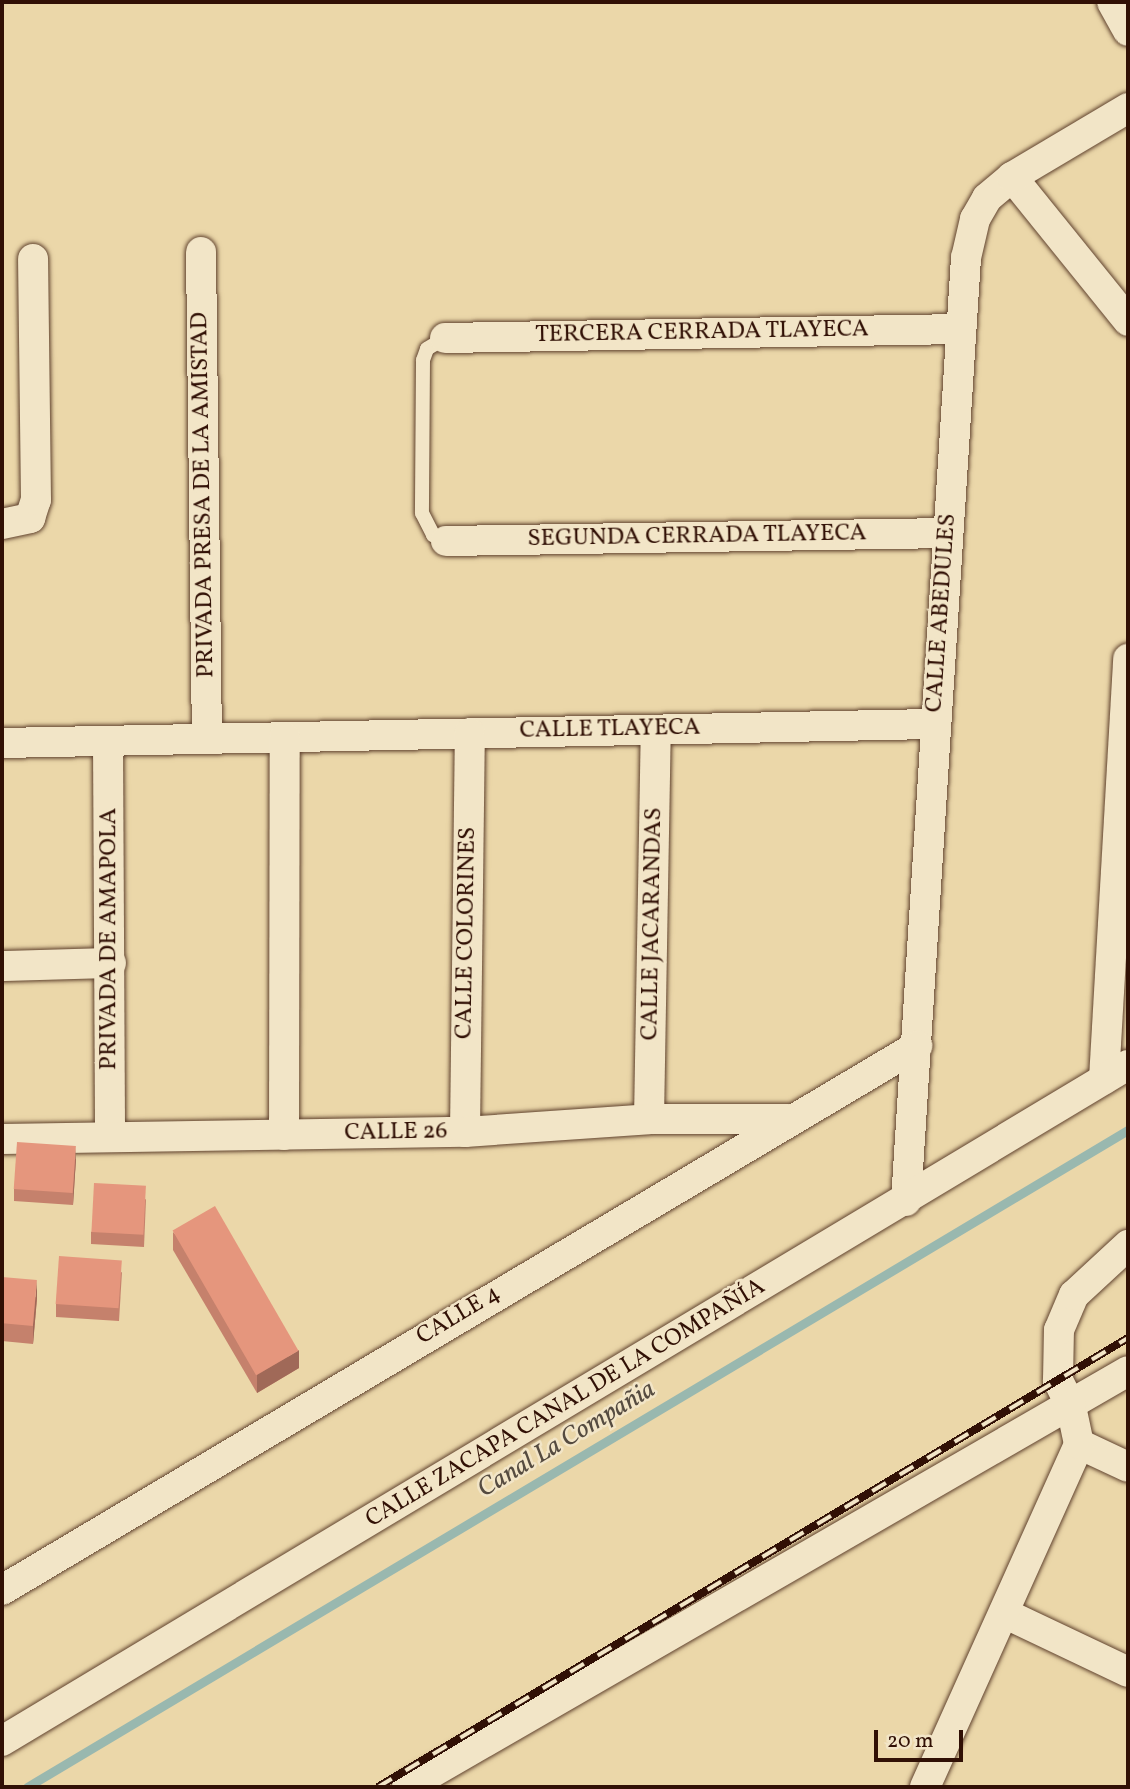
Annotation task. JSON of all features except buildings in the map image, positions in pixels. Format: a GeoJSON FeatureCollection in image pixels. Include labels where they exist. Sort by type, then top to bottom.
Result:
{"type":"FeatureCollection","features":[{"type":"Feature","properties":{"kind":"street"},"geometry":{"type":"LineString","coordinates":[[1112,2],[1128,31]]}},
{"type":"Feature","properties":{"kind":"street","name":"CALLE ABEDULES"},"geometry":{"type":"LineString","coordinates":[[906,1201],[966,258],[975,219],[987,198],[1012,177],[1128,108]]}},
{"type":"Feature","properties":{"kind":"street"},"geometry":{"type":"LineString","coordinates":[[1012,177],[1128,320]]}},
{"type":"Feature","properties":{"kind":"street","name":"PRIVADA PRESA DE LA AMISTAD"},"geometry":{"type":"LineString","coordinates":[[201,251],[207,739]]}},
{"type":"Feature","properties":{"kind":"street"},"geometry":{"type":"LineString","coordinates":[[16,521],[36,500],[33,259]]}},
{"type":"Feature","properties":{"kind":"street","name":"TERCERA CERRADA TLAYECA"},"geometry":{"type":"LineString","coordinates":[[445,338],[960,329]]}},
{"type":"Feature","properties":{"kind":"street","name":"SEGUNDA CERRADA TLAYECA"},"geometry":{"type":"LineString","coordinates":[[446,541],[947,533]]}},
{"type":"Feature","properties":{"kind":"street"},"geometry":{"type":"LineString","coordinates":[[1116,1072],[1128,659]]}},
{"type":"Feature","properties":{"kind":"street","name":"CALLE TLAYECA"},"geometry":{"type":"LineString","coordinates":[[2,743],[935,724]]}},
{"type":"Feature","properties":{"kind":"street","name":"CALLE JACARANDAS"},"geometry":{"type":"LineString","coordinates":[[649,1119],[656,730]]}},
{"type":"Feature","properties":{"kind":"street","name":"CALLE COLORINES"},"geometry":{"type":"LineString","coordinates":[[465,1132],[470,733]]}},
{"type":"Feature","properties":{"kind":"street"},"geometry":{"type":"LineString","coordinates":[[284,1135],[285,737]]}},
{"type":"Feature","properties":{"kind":"street","name":"PRIVADA DE AMAPOLA"},"geometry":{"type":"LineString","coordinates":[[108,741],[110,1137]]}},
{"type":"Feature","properties":{"kind":"street"},"geometry":{"type":"LineString","coordinates":[[2,966],[111,963]]}},
{"type":"Feature","properties":{"kind":"street","name":"CALLE 4"},"geometry":{"type":"LineString","coordinates":[[2,1590],[789,1119],[917,1046]]}},
{"type":"Feature","properties":{"kind":"street","name":"CALLE ZACAPA CANAL DE LA COMPAÑÍA"},"geometry":{"type":"LineString","coordinates":[[2,1741],[906,1201],[1116,1072]]}},
{"type":"Feature","properties":{"kind":"street","name":"CALLE 26"},"geometry":{"type":"LineString","coordinates":[[2,1139],[465,1132],[649,1119],[789,1119]]}},
{"type":"Feature","properties":{"kind":"street"},"geometry":{"type":"LineString","coordinates":[[930,1786],[1079,1444],[1071,1406],[1058,1380],[1059,1330],[1074,1295],[1128,1245]]}},
{"type":"Feature","properties":{"kind":"street"},"geometry":{"type":"LineString","coordinates":[[407,1787],[1128,1371]]}},
{"type":"Feature","properties":{"kind":"street"},"geometry":{"type":"LineString","coordinates":[[1079,1444],[1128,1467]]}},
{"type":"Feature","properties":{"kind":"street"},"geometry":{"type":"LineString","coordinates":[[1006,1614],[1128,1672]]}},
{"type":"Feature","properties":{"kind":"lane"},"geometry":{"type":"LineString","coordinates":[[445,338],[426,349],[423,360],[422,513],[433,536],[446,541]]}},
{"type":"Feature","properties":{"kind":"waterway","name":"Canal La Compañia"},"geometry":{"type":"LineString","coordinates":[[27,1787],[1128,1130]]}},
{"type":"Feature","properties":{"kind":"railway"},"geometry":{"type":"LineString","coordinates":[[378,1787],[1128,1338]]}}]}
